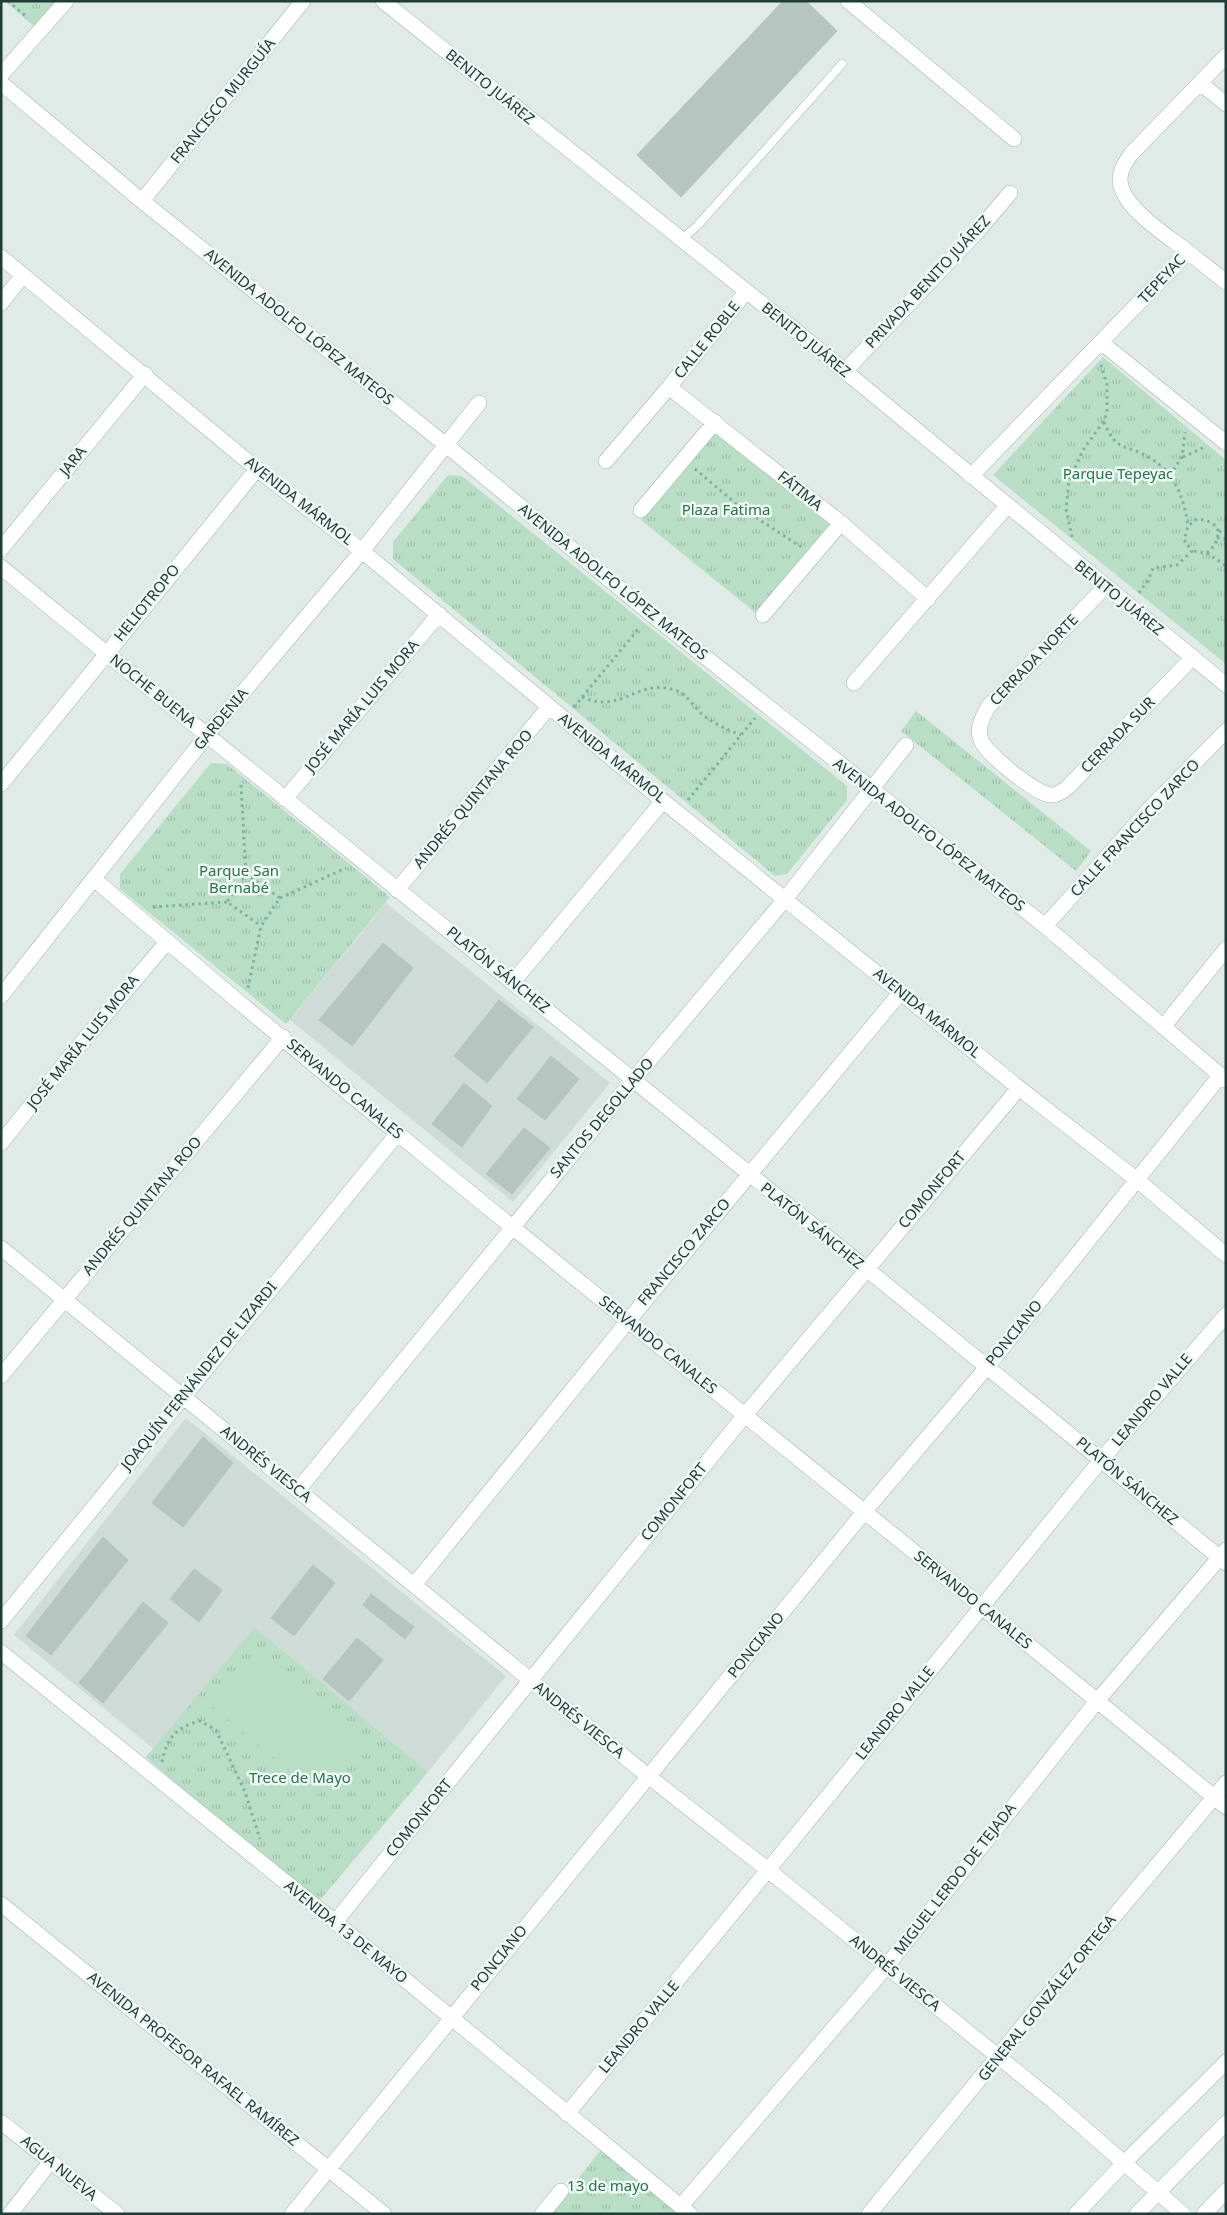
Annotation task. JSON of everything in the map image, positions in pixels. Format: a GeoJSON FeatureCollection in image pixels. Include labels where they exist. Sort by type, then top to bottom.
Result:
{"type":"FeatureCollection","features":[{"type":"Feature","properties":{"kind":"street"},"geometry":{"type":"LineString","coordinates":[[1,75],[66,1]]}},
{"type":"Feature","properties":{"kind":"street","name":"FRANCISCO MURGUÍA"},"geometry":{"type":"LineString","coordinates":[[142,201],[303,1]]}},
{"type":"Feature","properties":{"kind":"street","name":"BENITO JUÁREZ"},"geometry":{"type":"LineString","coordinates":[[383,1],[845,371],[1226,685]]}},
{"type":"Feature","properties":{"kind":"street"},"geometry":{"type":"LineString","coordinates":[[848,1],[1014,139]]}},
{"type":"Feature","properties":{"kind":"street","name":"TEPEYAC"},"geometry":{"type":"LineString","coordinates":[[971,476],[1102,343],[1188,252],[1131,206],[1123,194],[1120,179],[1123,167],[1130,154],[1226,56]]}},
{"type":"Feature","properties":{"kind":"street","name":"AVENIDA ADOLFO LÓPEZ MATEOS"},"geometry":{"type":"LineString","coordinates":[[1,83],[142,201],[446,445],[766,707],[1045,926],[1223,1078]]}},
{"type":"Feature","properties":{"kind":"street"},"geometry":{"type":"LineString","coordinates":[[1200,83],[1226,104]]}},
{"type":"Feature","properties":{"kind":"street","name":"PRIVADA BENITO JUÁREZ"},"geometry":{"type":"LineString","coordinates":[[845,371],[977,232],[1010,193]]}},
{"type":"Feature","properties":{"kind":"street"},"geometry":{"type":"LineString","coordinates":[[1188,252],[1226,282]]}},
{"type":"Feature","properties":{"kind":"street","name":"AVENIDA MÁRMOL"},"geometry":{"type":"LineString","coordinates":[[1,257],[145,374],[257,469],[439,614],[664,801],[1018,1088],[1136,1179],[1226,1255]]}},
{"type":"Feature","properties":{"kind":"street"},"geometry":{"type":"LineString","coordinates":[[1,303],[23,275]]}},
{"type":"Feature","properties":{"kind":"street","name":"CALLE ROBLE"},"geometry":{"type":"LineString","coordinates":[[606,462],[746,292]]}},
{"type":"Feature","properties":{"kind":"street"},"geometry":{"type":"LineString","coordinates":[[1102,343],[1226,442]]}},
{"type":"Feature","properties":{"kind":"street","name":"JARA"},"geometry":{"type":"LineString","coordinates":[[1,549],[145,374]]}},
{"type":"Feature","properties":{"kind":"street","name":"FÁTIMA"},"geometry":{"type":"LineString","coordinates":[[669,387],[841,523],[928,599]]}},
{"type":"Feature","properties":{"kind":"street","name":"GARDENIA"},"geometry":{"type":"LineString","coordinates":[[1,996],[207,735],[362,551],[479,403]]}},
{"type":"Feature","properties":{"kind":"street"},"geometry":{"type":"LineString","coordinates":[[641,510],[715,422]]}},
{"type":"Feature","properties":{"kind":"street","name":"HELIOTROPO"},"geometry":{"type":"LineString","coordinates":[[1,784],[257,469]]}},
{"type":"Feature","properties":{"kind":"street"},"geometry":{"type":"LineString","coordinates":[[854,683],[1007,506]]}},
{"type":"Feature","properties":{"kind":"street"},"geometry":{"type":"LineString","coordinates":[[763,615],[841,523]]}},
{"type":"Feature","properties":{"kind":"street","name":"NOCHE BUENA"},"geometry":{"type":"LineString","coordinates":[[1,566],[397,890]]}},
{"type":"Feature","properties":{"kind":"street","name":"CERRADA NORTE"},"geometry":{"type":"LineString","coordinates":[[1035,790],[990,752],[981,741],[979,728],[988,707],[1105,587]]}},
{"type":"Feature","properties":{"kind":"street","name":"JOSÉ MARÍA LUIS MORA"},"geometry":{"type":"LineString","coordinates":[[286,799],[439,614]]}},
{"type":"Feature","properties":{"kind":"street","name":"CERRADA SUR"},"geometry":{"type":"LineString","coordinates":[[1035,790],[1049,795],[1059,794],[1068,787],[1192,657]]}},
{"type":"Feature","properties":{"kind":"street","name":"ANDRÉS QUINTANA ROO"},"geometry":{"type":"LineString","coordinates":[[397,890],[549,707]]}},
{"type":"Feature","properties":{"kind":"street","name":"CALLE FRANCISCO ZARCO"},"geometry":{"type":"LineString","coordinates":[[1045,926],[1153,805],[1226,731]]}},
{"type":"Feature","properties":{"kind":"street","name":"SANTOS DEGOLLADO"},"geometry":{"type":"LineString","coordinates":[[298,1490],[633,1080],[786,898],[906,745]]}},
{"type":"Feature","properties":{"kind":"street"},"geometry":{"type":"LineString","coordinates":[[513,982],[664,801]]}},
{"type":"Feature","properties":{"kind":"street","name":"SERVANDO CANALES"},"geometry":{"type":"LineString","coordinates":[[94,879],[166,942],[512,1227],[1097,1701],[1226,1808]]}},
{"type":"Feature","properties":{"kind":"street","name":"PLATÓN SÁNCHEZ"},"geometry":{"type":"LineString","coordinates":[[397,890],[1101,1460],[1224,1557]]}},
{"type":"Feature","properties":{"kind":"street","name":"JOSÉ MARÍA LUIS MORA"},"geometry":{"type":"LineString","coordinates":[[1,1143],[68,1059],[166,942]]}},
{"type":"Feature","properties":{"kind":"street"},"geometry":{"type":"LineString","coordinates":[[1163,1027],[1226,949]]}},
{"type":"Feature","properties":{"kind":"street","name":"FRANCISCO ZARCO"},"geometry":{"type":"LineString","coordinates":[[414,1585],[628,1321],[901,992]]}},
{"type":"Feature","properties":{"kind":"street","name":"ANDRÉS QUINTANA ROO"},"geometry":{"type":"LineString","coordinates":[[1,1376],[283,1037]]}},
{"type":"Feature","properties":{"kind":"street","name":"PONCIANO"},"geometry":{"type":"LineString","coordinates":[[292,2214],[864,1512],[987,1367],[1136,1179],[1223,1078]]}},
{"type":"Feature","properties":{"kind":"street","name":"COMONFORT"},"geometry":{"type":"LineString","coordinates":[[335,1922],[745,1415],[1018,1088]]}},
{"type":"Feature","properties":{"kind":"street","name":"JOAQUÍN FERNÁNDEZ DE LIZARDI"},"geometry":{"type":"LineString","coordinates":[[1,1621],[398,1133]]}},
{"type":"Feature","properties":{"kind":"street","name":"ANDRÉS VIESCA"},"geometry":{"type":"LineString","coordinates":[[1,1248],[648,1776],[768,1870],[1053,2101],[1183,2214]]}},
{"type":"Feature","properties":{"kind":"street","name":"LEANDRO VALLE"},"geometry":{"type":"LineString","coordinates":[[567,2114],[1101,1460],[1226,1314]]}},
{"type":"Feature","properties":{"kind":"street","name":"MIGUEL LERDO DE TEJADA"},"geometry":{"type":"LineString","coordinates":[[685,2210],[886,1967],[1097,1701],[1224,1557]]}},
{"type":"Feature","properties":{"kind":"street","name":"AVENIDA 13 DE MAYO"},"geometry":{"type":"LineString","coordinates":[[1,1652],[335,1922],[685,2210]]}},
{"type":"Feature","properties":{"kind":"street","name":"GENERAL GONZÁLEZ ORTEGA"},"geometry":{"type":"LineString","coordinates":[[869,2214],[1226,1782]]}},
{"type":"Feature","properties":{"kind":"street","name":"AVENIDA PROFESOR RAFAEL RAMÍREZ"},"geometry":{"type":"LineString","coordinates":[[1,1904],[384,2214]]}},
{"type":"Feature","properties":{"kind":"street"},"geometry":{"type":"LineString","coordinates":[[1076,2214],[1124,2163],[1226,2062]]}},
{"type":"Feature","properties":{"kind":"street","name":"AGUA NUEVA"},"geometry":{"type":"LineString","coordinates":[[1,2122],[117,2214]]}},
{"type":"Feature","properties":{"kind":"street"},"geometry":{"type":"LineString","coordinates":[[1137,2214],[1226,2123]]}},
{"type":"Feature","properties":{"kind":"street"},"geometry":{"type":"LineString","coordinates":[[10,2214],[51,2161]]}},
{"type":"Feature","properties":{"kind":"street"},"geometry":{"type":"LineString","coordinates":[[542,2214],[561,2191]]}},
{"type":"Feature","properties":{"kind":"street"},"geometry":{"type":"LineString","coordinates":[[1204,2214],[1226,2191]]}},
{"type":"Feature","properties":{"kind":"lane"},"geometry":{"type":"LineString","coordinates":[[681,240],[697,226],[842,64]]}},
{"type":"Feature","properties":{"kind":"path"},"geometry":{"type":"LineString","coordinates":[[8,1],[29,19]]}},
{"type":"Feature","properties":{"kind":"path"},"geometry":{"type":"LineString","coordinates":[[1072,539],[1066,509],[1069,481],[1083,450],[1104,421],[1108,395],[1100,368],[1102,357],[1096,364]]}},
{"type":"Feature","properties":{"kind":"path"},"geometry":{"type":"LineString","coordinates":[[1104,421],[1112,440],[1128,450],[1150,458],[1170,475],[1185,504],[1188,526]]}},
{"type":"Feature","properties":{"kind":"path"},"geometry":{"type":"LineString","coordinates":[[1170,475],[1182,458],[1186,426],[1193,433]]}},
{"type":"Feature","properties":{"kind":"path"},"geometry":{"type":"LineString","coordinates":[[1182,458],[1209,446],[1201,439]]}},
{"type":"Feature","properties":{"kind":"path"},"geometry":{"type":"LineString","coordinates":[[683,459],[740,507],[813,555]]}},
{"type":"Feature","properties":{"kind":"path"},"geometry":{"type":"LineString","coordinates":[[1207,553],[1215,545],[1219,532],[1216,525],[1206,520],[1198,519],[1188,526],[1184,540],[1192,551],[1207,553],[1226,566]]}},
{"type":"Feature","properties":{"kind":"path"},"geometry":{"type":"LineString","coordinates":[[1219,532],[1226,528]]}},
{"type":"Feature","properties":{"kind":"path"},"geometry":{"type":"LineString","coordinates":[[1217,538],[1226,539]]}},
{"type":"Feature","properties":{"kind":"path"},"geometry":{"type":"LineString","coordinates":[[1139,594],[1148,580],[1152,568],[1177,565],[1192,551]]}},
{"type":"Feature","properties":{"kind":"path"},"geometry":{"type":"LineString","coordinates":[[564,719],[651,614]]}},
{"type":"Feature","properties":{"kind":"path"},"geometry":{"type":"LineString","coordinates":[[582,697],[593,702],[605,703],[619,701],[630,694],[645,689],[662,688],[676,690],[721,727],[740,735]]}},
{"type":"Feature","properties":{"kind":"path"},"geometry":{"type":"LineString","coordinates":[[679,812],[740,735],[766,707]]}},
{"type":"Feature","properties":{"kind":"path"},"geometry":{"type":"LineString","coordinates":[[227,902],[246,874],[239,761]]}},
{"type":"Feature","properties":{"kind":"path"},"geometry":{"type":"LineString","coordinates":[[244,1006],[261,926],[280,898],[360,861]]}},
{"type":"Feature","properties":{"kind":"path"},"geometry":{"type":"LineString","coordinates":[[246,874],[280,898]]}},
{"type":"Feature","properties":{"kind":"path"},"geometry":{"type":"LineString","coordinates":[[128,909],[227,902],[261,926]]}},
{"type":"Feature","properties":{"kind":"path"},"geometry":{"type":"LineString","coordinates":[[160,1780],[167,1743],[176,1732],[185,1725],[200,1721],[216,1730],[245,1792],[260,1840]]}},
{"type":"Feature","properties":{"kind":"shaded area"},"geometry":{"type":"Polygon","coordinates":[[[386,903],[610,1083],[513,1202],[290,1020],[386,903]]]}},
{"type":"Feature","properties":{"kind":"shaded area"},"geometry":{"type":"Polygon","coordinates":[[[186,1418],[506,1676],[428,1772],[255,1627],[155,1750],[14,1635],[186,1418]]]}},
{"type":"Feature","properties":{"kind":"green space"},"geometry":{"type":"Polygon","coordinates":[[[5,1],[57,1],[36,28],[5,1]]]}},
{"type":"Feature","properties":{"kind":"green space","name":"Parque Tepeyac"},"geometry":{"type":"Polygon","coordinates":[[[1103,357],[1226,460],[1226,664],[993,475],[1103,357]]]}},
{"type":"Feature","properties":{"kind":"green space","name":"Plaza Fatima"},"geometry":{"type":"Polygon","coordinates":[[[718,423],[835,521],[757,614],[641,520],[718,423]]]}},
{"type":"Feature","properties":{"kind":"green space"},"geometry":{"type":"Polygon","coordinates":[[[448,475],[462,476],[847,786],[847,800],[787,874],[775,876],[393,559],[393,542],[448,475]]]}},
{"type":"Feature","properties":{"kind":"green space"},"geometry":{"type":"Polygon","coordinates":[[[916,711],[1091,851],[1076,871],[901,731],[916,711]]]}},
{"type":"Feature","properties":{"kind":"green space","name":"Parque San Bernabé"},"geometry":{"type":"Polygon","coordinates":[[[211,763],[227,764],[390,897],[286,1024],[120,889],[120,874],[211,763]]]}},
{"type":"Feature","properties":{"kind":"green space","name":"Trece de Mayo"},"geometry":{"type":"Polygon","coordinates":[[[255,1627],[428,1772],[315,1906],[146,1757],[255,1627]]]}},
{"type":"Feature","properties":{"kind":"green space"},"geometry":{"type":"Polygon","coordinates":[[[255,1653],[362,1742],[318,1795],[211,1705],[255,1653]]]}},
{"type":"Feature","properties":{"kind":"green space","name":"13 de mayo"},"geometry":{"type":"Polygon","coordinates":[[[604,2146],[684,2214],[550,2214],[604,2146]]]}},
{"type":"Feature","properties":{"kind":"building"},"geometry":{"type":"Polygon","coordinates":[[[783,1],[806,1],[837,31],[681,197],[637,155],[783,1]]]}},
{"type":"Feature","properties":{"kind":"building"},"geometry":{"type":"Polygon","coordinates":[[[383,943],[413,968],[352,1046],[319,1020],[383,943]]]}},
{"type":"Feature","properties":{"kind":"building"},"geometry":{"type":"Polygon","coordinates":[[[499,1000],[533,1027],[487,1083],[454,1056],[499,1000]]]}},
{"type":"Feature","properties":{"kind":"building"},"geometry":{"type":"Polygon","coordinates":[[[551,1056],[579,1079],[545,1120],[517,1099],[551,1056]]]}},
{"type":"Feature","properties":{"kind":"building"},"geometry":{"type":"Polygon","coordinates":[[[464,1083],[492,1106],[462,1147],[432,1124],[464,1083]]]}},
{"type":"Feature","properties":{"kind":"building"},"geometry":{"type":"Polygon","coordinates":[[[524,1128],[550,1148],[512,1194],[486,1174],[524,1128]]]}},
{"type":"Feature","properties":{"kind":"building"},"geometry":{"type":"Polygon","coordinates":[[[203,1437],[233,1463],[183,1527],[152,1503],[203,1437]]]}},
{"type":"Feature","properties":{"kind":"building"},"geometry":{"type":"Polygon","coordinates":[[[103,1537],[128,1560],[51,1655],[26,1636],[103,1537]]]}},
{"type":"Feature","properties":{"kind":"building"},"geometry":{"type":"Polygon","coordinates":[[[313,1565],[335,1583],[294,1636],[271,1618],[313,1565]]]}},
{"type":"Feature","properties":{"kind":"building"},"geometry":{"type":"Polygon","coordinates":[[[194,1569],[222,1590],[199,1622],[170,1599],[194,1569]]]}},
{"type":"Feature","properties":{"kind":"building"},"geometry":{"type":"Polygon","coordinates":[[[371,1594],[414,1627],[405,1639],[363,1605],[371,1594]]]}},
{"type":"Feature","properties":{"kind":"building"},"geometry":{"type":"Polygon","coordinates":[[[143,1602],[168,1623],[103,1703],[79,1683],[143,1602]]]}},
{"type":"Feature","properties":{"kind":"building"},"geometry":{"type":"Polygon","coordinates":[[[357,1638],[383,1660],[349,1701],[323,1679],[357,1638]]]}}]}
